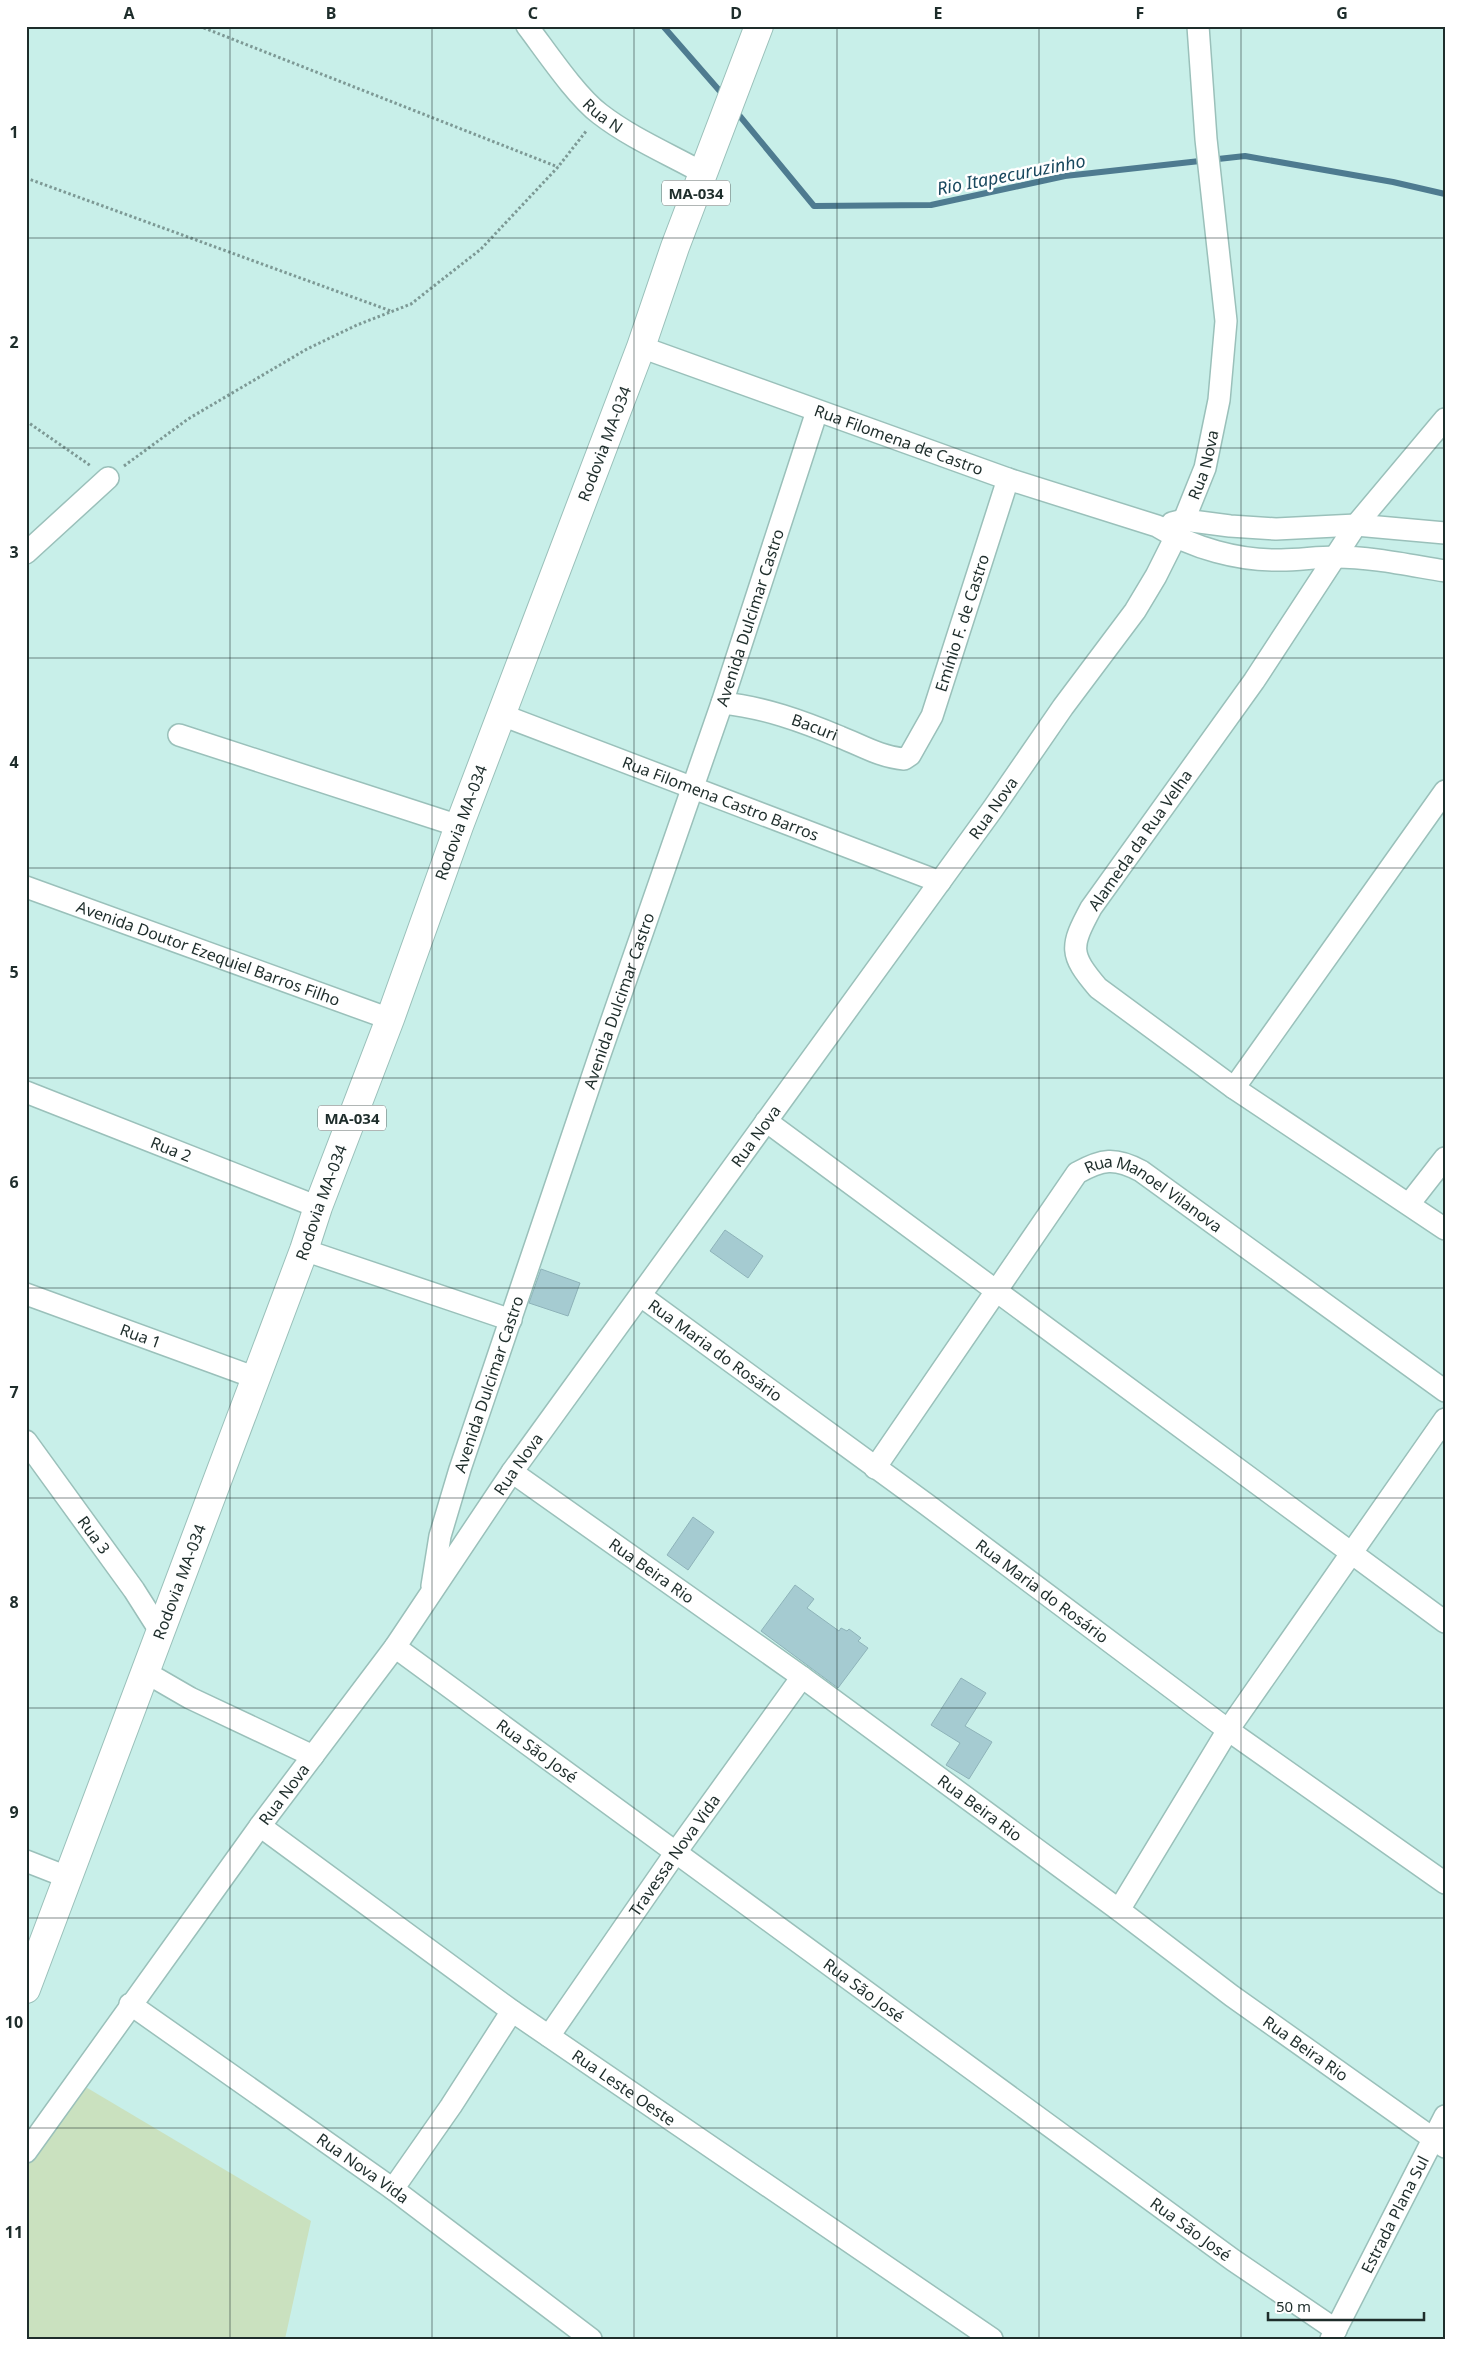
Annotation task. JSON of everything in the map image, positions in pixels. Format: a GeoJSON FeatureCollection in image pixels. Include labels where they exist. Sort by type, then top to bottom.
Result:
{"type":"FeatureCollection","features":[{"type":"Feature","properties":{"kind":"main road","name":"MA-034"},"geometry":{"type":"LineString","coordinates":[[703,173],[759,26]]}},
{"type":"Feature","properties":{"kind":"main road","name":"Rodovia MA-034"},"geometry":{"type":"LineString","coordinates":[[26,1989],[304,1250],[318,1207],[390,1019],[459,826],[642,347],[675,247],[703,173]]}},
{"type":"Feature","properties":{"kind":"street","name":"Rua N"},"geometry":{"type":"LineString","coordinates":[[527,26],[575,87],[599,113],[703,173]]}},
{"type":"Feature","properties":{"kind":"street","name":"Rua Nova"},"geometry":{"type":"LineString","coordinates":[[27,2151],[130,2004],[260,1826],[395,1647],[512,1472],[940,882],[1063,707],[1135,611],[1156,576],[1205,468],[1220,400],[1224,368],[1226,322],[1206,138],[1198,26]]}},
{"type":"Feature","properties":{"kind":"street","name":"Rua Filomena de Castro"},"geometry":{"type":"LineString","coordinates":[[642,347],[1008,479],[1157,526],[1179,528]]}},
{"type":"Feature","properties":{"kind":"street","name":"Avenida Dulcimar Castro"},"geometry":{"type":"LineString","coordinates":[[431,1594],[440,1536],[460,1469],[692,786],[722,703],[817,411]]}},
{"type":"Feature","properties":{"kind":"street","name":"Alameda da Rua Velha"},"geometry":{"type":"LineString","coordinates":[[1445,419],[1386,486],[1356,525],[1254,681],[1091,908],[1080,928],[1075,949],[1080,965],[1098,988],[1234,1088],[1445,1229]]}},
{"type":"Feature","properties":{"kind":"street"},"geometry":{"type":"LineString","coordinates":[[26,553],[108,478]]}},
{"type":"Feature","properties":{"kind":"street","name":"Emínio F. de Castro"},"geometry":{"type":"LineString","coordinates":[[904,759],[914,752],[930,721],[1008,479]]}},
{"type":"Feature","properties":{"kind":"street"},"geometry":{"type":"LineString","coordinates":[[1179,528],[1230,526],[1276,529],[1356,525],[1445,533]]}},
{"type":"Feature","properties":{"kind":"street"},"geometry":{"type":"LineString","coordinates":[[1179,528],[1204,547],[1249,557],[1280,560],[1334,557],[1387,561],[1445,572]]}},
{"type":"Feature","properties":{"kind":"street","name":"Bacuri"},"geometry":{"type":"LineString","coordinates":[[722,703],[750,707],[783,716],[842,737],[879,754],[904,759]]}},
{"type":"Feature","properties":{"kind":"street","name":"Rua Filomena Castro Barros"},"geometry":{"type":"LineString","coordinates":[[502,715],[940,882]]}},
{"type":"Feature","properties":{"kind":"street"},"geometry":{"type":"LineString","coordinates":[[179,735],[459,826]]}},
{"type":"Feature","properties":{"kind":"street"},"geometry":{"type":"LineString","coordinates":[[1234,1088],[1445,792]]}},
{"type":"Feature","properties":{"kind":"street","name":"Avenida Doutor Ezequiel Barros Filho"},"geometry":{"type":"LineString","coordinates":[[26,887],[390,1019]]}},
{"type":"Feature","properties":{"kind":"street","name":"Rua 2"},"geometry":{"type":"LineString","coordinates":[[26,1092],[318,1207]]}},
{"type":"Feature","properties":{"kind":"street"},"geometry":{"type":"LineString","coordinates":[[766,1122],[1445,1622]]}},
{"type":"Feature","properties":{"kind":"street"},"geometry":{"type":"LineString","coordinates":[[1409,1204],[1445,1158]]}},
{"type":"Feature","properties":{"kind":"street","name":"Rua Manoel Vilanova"},"geometry":{"type":"LineString","coordinates":[[875,1468],[1077,1173],[1108,1160],[1126,1163],[1154,1180],[1445,1391]]}},
{"type":"Feature","properties":{"kind":"street"},"geometry":{"type":"LineString","coordinates":[[304,1250],[512,1320]]}},
{"type":"Feature","properties":{"kind":"street","name":"Rua 1"},"geometry":{"type":"LineString","coordinates":[[26,1294],[256,1378]]}},
{"type":"Feature","properties":{"kind":"street","name":"Rua Maria do Rosário"},"geometry":{"type":"LineString","coordinates":[[641,1296],[1154,1672],[1228,1730],[1445,1883]]}},
{"type":"Feature","properties":{"kind":"street"},"geometry":{"type":"LineString","coordinates":[[1119,1910],[1228,1730],[1445,1419]]}},
{"type":"Feature","properties":{"kind":"street","name":"Rua 3"},"geometry":{"type":"LineString","coordinates":[[26,1440],[134,1590],[160,1631]]}},
{"type":"Feature","properties":{"kind":"street","name":"Rua Beira Rio"},"geometry":{"type":"LineString","coordinates":[[512,1472],[802,1677],[1119,1910],[1232,1996],[1440,2142]]}},
{"type":"Feature","properties":{"kind":"street","name":"Rua São José"},"geometry":{"type":"LineString","coordinates":[[395,1647],[1334,2334]]}},
{"type":"Feature","properties":{"kind":"street"},"geometry":{"type":"LineString","coordinates":[[145,1672],[190,1698],[313,1756]]}},
{"type":"Feature","properties":{"kind":"street","name":"Travessa Nova Vida"},"geometry":{"type":"LineString","coordinates":[[549,2036],[676,1852],[802,1677]]}},
{"type":"Feature","properties":{"kind":"street","name":"Rua Leste Oeste"},"geometry":{"type":"LineString","coordinates":[[260,1826],[512,2011],[992,2339]]}},
{"type":"Feature","properties":{"kind":"street"},"geometry":{"type":"LineString","coordinates":[[26,1861],[67,1877]]}},
{"type":"Feature","properties":{"kind":"street","name":"Rua Nova Vida"},"geometry":{"type":"LineString","coordinates":[[130,2004],[393,2189],[591,2339]]}},
{"type":"Feature","properties":{"kind":"street"},"geometry":{"type":"LineString","coordinates":[[393,2189],[451,2106],[512,2011]]}},
{"type":"Feature","properties":{"kind":"street","name":"Estrada Plana Sul"},"geometry":{"type":"LineString","coordinates":[[1334,2334],[1440,2142],[1445,2116]]}},
{"type":"Feature","properties":{"kind":"path"},"geometry":{"type":"LineString","coordinates":[[199,26],[558,168]]}},
{"type":"Feature","properties":{"kind":"path"},"geometry":{"type":"LineString","coordinates":[[26,421],[108,478],[188,419],[307,349],[411,304],[481,249],[558,168],[599,113]]}},
{"type":"Feature","properties":{"kind":"path"},"geometry":{"type":"LineString","coordinates":[[26,178],[392,311]]}},
{"type":"Feature","properties":{"kind":"green space"},"geometry":{"type":"Polygon","coordinates":[[[84,2086],[311,2221],[285,2339],[26,2339],[26,2166],[84,2086]]]}},
{"type":"Feature","properties":{"kind":"building"},"geometry":{"type":"Polygon","coordinates":[[[725,1230],[763,1256],[748,1278],[710,1251],[725,1230]]]}},
{"type":"Feature","properties":{"kind":"building"},"geometry":{"type":"Polygon","coordinates":[[[541,1269],[580,1283],[568,1316],[529,1303],[541,1269]]]}},
{"type":"Feature","properties":{"kind":"building"},"geometry":{"type":"Polygon","coordinates":[[[693,1517],[714,1532],[688,1570],[667,1555],[693,1517]]]}},
{"type":"Feature","properties":{"kind":"building"},"geometry":{"type":"Polygon","coordinates":[[[795,1585],[814,1599],[807,1608],[839,1631],[841,1628],[847,1631],[849,1629],[861,1638],[858,1641],[868,1648],[838,1688],[761,1631],[795,1585]]]}},
{"type":"Feature","properties":{"kind":"building"},"geometry":{"type":"Polygon","coordinates":[[[961,1678],[986,1693],[965,1726],[992,1742],[969,1779],[946,1765],[960,1743],[931,1725],[961,1678]]]}},
{"type":"Feature","properties":{"kind":"waterway","name":"Rio Itapecuruzinho"},"geometry":{"type":"LineString","coordinates":[[663,26],[725,97]]}},
{"type":"Feature","properties":{"kind":"waterway","name":"Rio Itapecuruzinho"},"geometry":{"type":"LineString","coordinates":[[734,109],[814,206],[931,205],[1065,176],[1245,156],[1393,182],[1445,194]]}}]}
